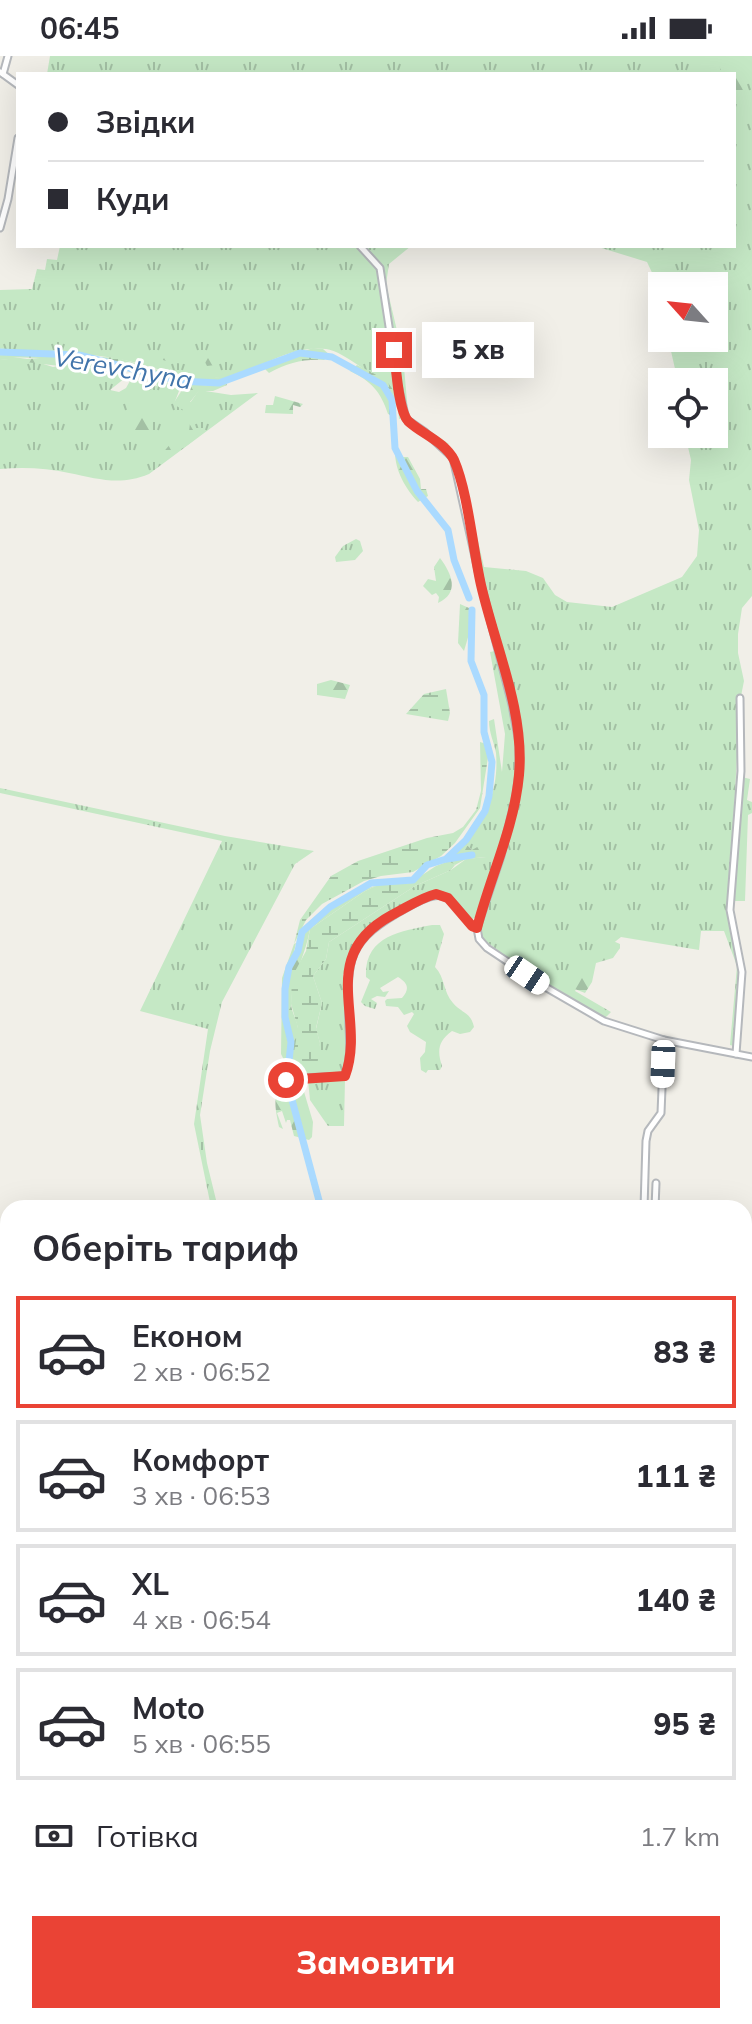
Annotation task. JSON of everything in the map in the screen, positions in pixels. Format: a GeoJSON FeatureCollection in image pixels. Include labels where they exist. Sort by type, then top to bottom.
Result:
{"type":"FeatureCollection","features":[{"type":"Feature","properties":{"kind":"street"},"geometry":{"type":"LineString","coordinates":[[2,73],[8,56]]}},
{"type":"Feature","properties":{"kind":"street"},"geometry":{"type":"LineString","coordinates":[[0,228],[16,150]]}},
{"type":"Feature","properties":{"kind":"street"},"geometry":{"type":"LineString","coordinates":[[362,248],[380,268],[406,419],[453,458],[519,743],[515,800],[501,856],[477,928],[479,939],[487,948],[558,995],[610,1023],[664,1040],[752,1057]]}},
{"type":"Feature","properties":{"kind":"street"},"geometry":{"type":"LineString","coordinates":[[736,1054],[742,972],[730,910],[741,771],[740,698]]}},
{"type":"Feature","properties":{"kind":"street"},"geometry":{"type":"LineString","coordinates":[[282,1079],[345,1076],[351,1058],[349,964],[361,942],[376,926],[436,894],[448,898],[477,928]]}},
{"type":"Feature","properties":{"kind":"street"},"geometry":{"type":"LineString","coordinates":[[644,1200],[646,1141],[650,1127],[661,1113],[664,1040]]}},
{"type":"Feature","properties":{"kind":"street"},"geometry":{"type":"LineString","coordinates":[[655,1200],[656,1183]]}},
{"type":"Feature","properties":{"kind":"green space"},"geometry":{"type":"Polygon","coordinates":[[[50,56],[752,56],[752,596],[742,608],[738,634],[738,653],[744,681],[740,701],[728,920],[740,975],[734,1046],[730,1045],[737,966],[724,931],[701,931],[699,950],[621,937],[596,957],[575,991],[611,1012],[605,1018],[522,969],[483,939],[480,926],[517,809],[522,768],[521,745],[519,721],[481,570],[459,458],[484,567],[526,571],[543,578],[555,595],[567,602],[612,607],[682,577],[697,556],[699,530],[689,480],[691,460],[688,448],[728,448],[728,368],[675,368],[671,352],[728,352],[728,272],[652,272],[647,262],[602,248],[736,248],[736,72],[47,72],[50,56]]]}},
{"type":"Feature","properties":{"kind":"green space"},"geometry":{"type":"Polygon","coordinates":[[[718,56],[742,56],[741,65],[750,69],[749,78],[742,78],[743,92],[736,93],[736,72],[721,72],[718,56]]]}},
{"type":"Feature","properties":{"kind":"green space"},"geometry":{"type":"Polygon","coordinates":[[[60,248],[360,248],[379,268],[403,418],[399,419],[397,394],[352,361],[326,349],[297,351],[228,376],[202,378],[105,357],[0,348],[0,290],[32,289],[37,269],[45,270],[47,259],[57,260],[60,248]]]}},
{"type":"Feature","properties":{"kind":"green space"},"geometry":{"type":"Polygon","coordinates":[[[365,248],[409,248],[389,264],[386,284],[403,356],[408,412],[410,417],[449,444],[446,445],[410,418],[406,412],[382,268],[365,248]]]}},
{"type":"Feature","properties":{"kind":"green space"},"geometry":{"type":"Polygon","coordinates":[[[0,348],[76,353],[95,361],[102,357],[118,358],[178,376],[215,378],[313,348],[323,349],[330,355],[324,360],[295,362],[269,373],[265,369],[217,386],[156,381],[126,370],[75,359],[5,357],[0,355],[0,348]]]}},
{"type":"Feature","properties":{"kind":"green space"},"geometry":{"type":"Polygon","coordinates":[[[220,354],[221,359],[215,365],[207,366],[203,358],[179,363],[161,357],[220,354]]]}},
{"type":"Feature","properties":{"kind":"green space"},"geometry":{"type":"Polygon","coordinates":[[[0,355],[27,359],[52,357],[106,366],[105,370],[77,364],[68,364],[68,367],[0,359],[0,355]]]}},
{"type":"Feature","properties":{"kind":"green space"},"geometry":{"type":"Polygon","coordinates":[[[0,359],[34,361],[53,367],[78,362],[92,369],[105,370],[106,366],[126,370],[125,378],[110,390],[119,392],[126,388],[131,379],[157,386],[156,381],[170,383],[170,386],[185,390],[179,391],[174,404],[190,403],[199,390],[231,395],[258,393],[149,474],[138,478],[109,480],[44,469],[0,469],[0,359]]]}},
{"type":"Feature","properties":{"kind":"green space"},"geometry":{"type":"Polygon","coordinates":[[[357,365],[389,384],[397,404],[390,405],[393,416],[388,414],[374,388],[350,371],[357,365]]]}},
{"type":"Feature","properties":{"kind":"green space"},"geometry":{"type":"Polygon","coordinates":[[[170,383],[227,385],[213,391],[199,391],[190,402],[201,402],[202,406],[185,411],[173,404],[182,390],[170,386],[170,383]]]}},
{"type":"Feature","properties":{"kind":"green space"},"geometry":{"type":"Polygon","coordinates":[[[134,395],[137,404],[145,404],[141,411],[151,422],[152,443],[142,446],[135,440],[127,400],[134,395]]]}},
{"type":"Feature","properties":{"kind":"green space"},"geometry":{"type":"Polygon","coordinates":[[[275,396],[303,404],[300,407],[293,405],[293,414],[265,413],[266,405],[273,405],[275,396]]]}},
{"type":"Feature","properties":{"kind":"green space"},"geometry":{"type":"Polygon","coordinates":[[[194,421],[194,428],[203,428],[203,433],[185,447],[155,462],[172,442],[189,432],[190,423],[194,421]]]}},
{"type":"Feature","properties":{"kind":"green space"},"geometry":{"type":"Polygon","coordinates":[[[398,451],[402,457],[408,457],[420,479],[421,489],[426,489],[428,496],[418,502],[399,473],[395,459],[395,452],[398,451]]]}},
{"type":"Feature","properties":{"kind":"green space"},"geometry":{"type":"Polygon","coordinates":[[[356,539],[360,541],[363,551],[355,560],[336,562],[335,557],[343,546],[356,539]]]}},
{"type":"Feature","properties":{"kind":"green space"},"geometry":{"type":"Polygon","coordinates":[[[440,558],[452,583],[449,594],[438,603],[436,593],[432,595],[423,586],[428,579],[436,581],[434,567],[440,558]]]}},
{"type":"Feature","properties":{"kind":"green space"},"geometry":{"type":"Polygon","coordinates":[[[460,604],[469,608],[469,634],[464,651],[458,643],[460,604]]]}},
{"type":"Feature","properties":{"kind":"green space"},"geometry":{"type":"Polygon","coordinates":[[[495,647],[514,729],[515,777],[502,838],[477,917],[470,920],[448,895],[433,890],[391,913],[365,932],[355,944],[346,973],[343,974],[347,1003],[346,1068],[335,1075],[311,1075],[320,1043],[316,1029],[322,1003],[313,976],[326,959],[329,942],[415,886],[451,870],[466,859],[486,857],[465,843],[480,823],[496,778],[496,753],[489,721],[494,719],[502,772],[505,734],[490,652],[495,651],[495,647]]]}},
{"type":"Feature","properties":{"kind":"green space"},"geometry":{"type":"Polygon","coordinates":[[[331,680],[350,685],[345,699],[317,695],[317,684],[331,680]]]}},
{"type":"Feature","properties":{"kind":"green space"},"geometry":{"type":"Polygon","coordinates":[[[446,689],[450,713],[448,721],[406,714],[424,694],[446,689]]]}},
{"type":"Feature","properties":{"kind":"green space"},"geometry":{"type":"Polygon","coordinates":[[[480,742],[490,745],[480,808],[455,843],[441,856],[413,872],[364,881],[322,904],[306,920],[294,944],[300,920],[331,876],[358,861],[427,838],[453,833],[463,827],[476,810],[481,791],[480,742]]]}},
{"type":"Feature","properties":{"kind":"green space"},"geometry":{"type":"Polygon","coordinates":[[[742,777],[750,779],[747,800],[752,802],[752,813],[748,815],[745,901],[734,901],[742,777]]]}},
{"type":"Feature","properties":{"kind":"green space"},"geometry":{"type":"Polygon","coordinates":[[[0,788],[225,836],[314,851],[295,864],[222,1002],[210,1051],[200,1115],[216,1200],[210,1200],[194,1124],[208,1029],[140,1011],[222,841],[0,793],[0,788]]]}},
{"type":"Feature","properties":{"kind":"green space"},"geometry":{"type":"Polygon","coordinates":[[[486,842],[490,852],[486,857],[466,859],[455,865],[449,862],[450,857],[465,843],[472,850],[486,842]]]}},
{"type":"Feature","properties":{"kind":"green space"},"geometry":{"type":"Polygon","coordinates":[[[449,861],[455,865],[451,870],[415,886],[329,942],[326,959],[313,976],[322,1003],[316,1028],[320,1043],[317,1067],[311,1075],[294,1078],[293,1058],[298,1028],[291,1004],[292,977],[306,951],[310,929],[365,891],[378,885],[410,883],[449,861]]]}},
{"type":"Feature","properties":{"kind":"green space"},"geometry":{"type":"Polygon","coordinates":[[[378,885],[310,929],[292,993],[291,1006],[298,1028],[295,1079],[281,1076],[285,1062],[281,1054],[282,978],[294,944],[293,956],[307,928],[321,914],[349,896],[378,885]]]}},
{"type":"Feature","properties":{"kind":"green space"},"geometry":{"type":"Polygon","coordinates":[[[440,925],[444,934],[435,967],[450,999],[468,1015],[474,1027],[470,1032],[460,1034],[452,1031],[447,1035],[440,1047],[440,1070],[428,1070],[426,1073],[421,1070],[420,1058],[425,1052],[426,1042],[410,1032],[407,1026],[414,1014],[404,1015],[398,1007],[386,1006],[387,999],[405,995],[407,986],[404,982],[398,977],[380,988],[383,992],[389,991],[385,997],[371,999],[377,1003],[375,1009],[361,1002],[370,980],[366,977],[367,963],[378,944],[397,933],[440,925]]]}},
{"type":"Feature","properties":{"kind":"green space"},"geometry":{"type":"Polygon","coordinates":[[[613,941],[620,944],[620,948],[613,958],[596,963],[592,982],[585,993],[559,981],[575,979],[577,976],[572,971],[613,941]]]}},
{"type":"Feature","properties":{"kind":"green space"},"geometry":{"type":"Polygon","coordinates":[[[345,1079],[344,1126],[328,1126],[310,1100],[308,1080],[345,1079]]]}},
{"type":"Feature","properties":{"kind":"green space"},"geometry":{"type":"Polygon","coordinates":[[[281,1082],[302,1085],[313,1122],[309,1140],[294,1136],[290,1120],[286,1123],[282,1111],[277,1113],[283,1129],[279,1127],[276,1110],[276,1099],[281,1082]]]}},
{"type":"Feature","properties":{"kind":"waterway","name":"Verevchyna"},"geometry":{"type":"LineString","coordinates":[[0,352],[79,355],[179,381],[219,383],[300,353],[332,357],[383,385],[392,400],[395,448],[417,491],[448,530],[454,560],[469,598]]}},
{"type":"Feature","properties":{"kind":"waterway","name":"Verevchyna"},"geometry":{"type":"LineString","coordinates":[[319,1200],[291,1096],[291,1042],[285,1017],[289,967],[298,951],[302,932],[330,907],[371,883],[413,880],[427,865],[446,859],[466,840],[485,811],[492,762],[484,732],[484,695],[471,661],[472,610]]}},
{"type":"Feature","properties":{"kind":"waterway"},"geometry":{"type":"LineString","coordinates":[[447,859],[472,855]]}},
{"type":"Feature","properties":{"kind":"route"},"geometry":{"type":"LineString","coordinates":[[286,1080],[345,1076],[351,1058],[349,964],[361,942],[376,926],[424,898],[440,894],[448,898],[477,928],[501,856],[519,774],[519,743],[512,705],[481,584],[459,477],[453,458],[444,448],[406,419],[394,350]]}}]}
